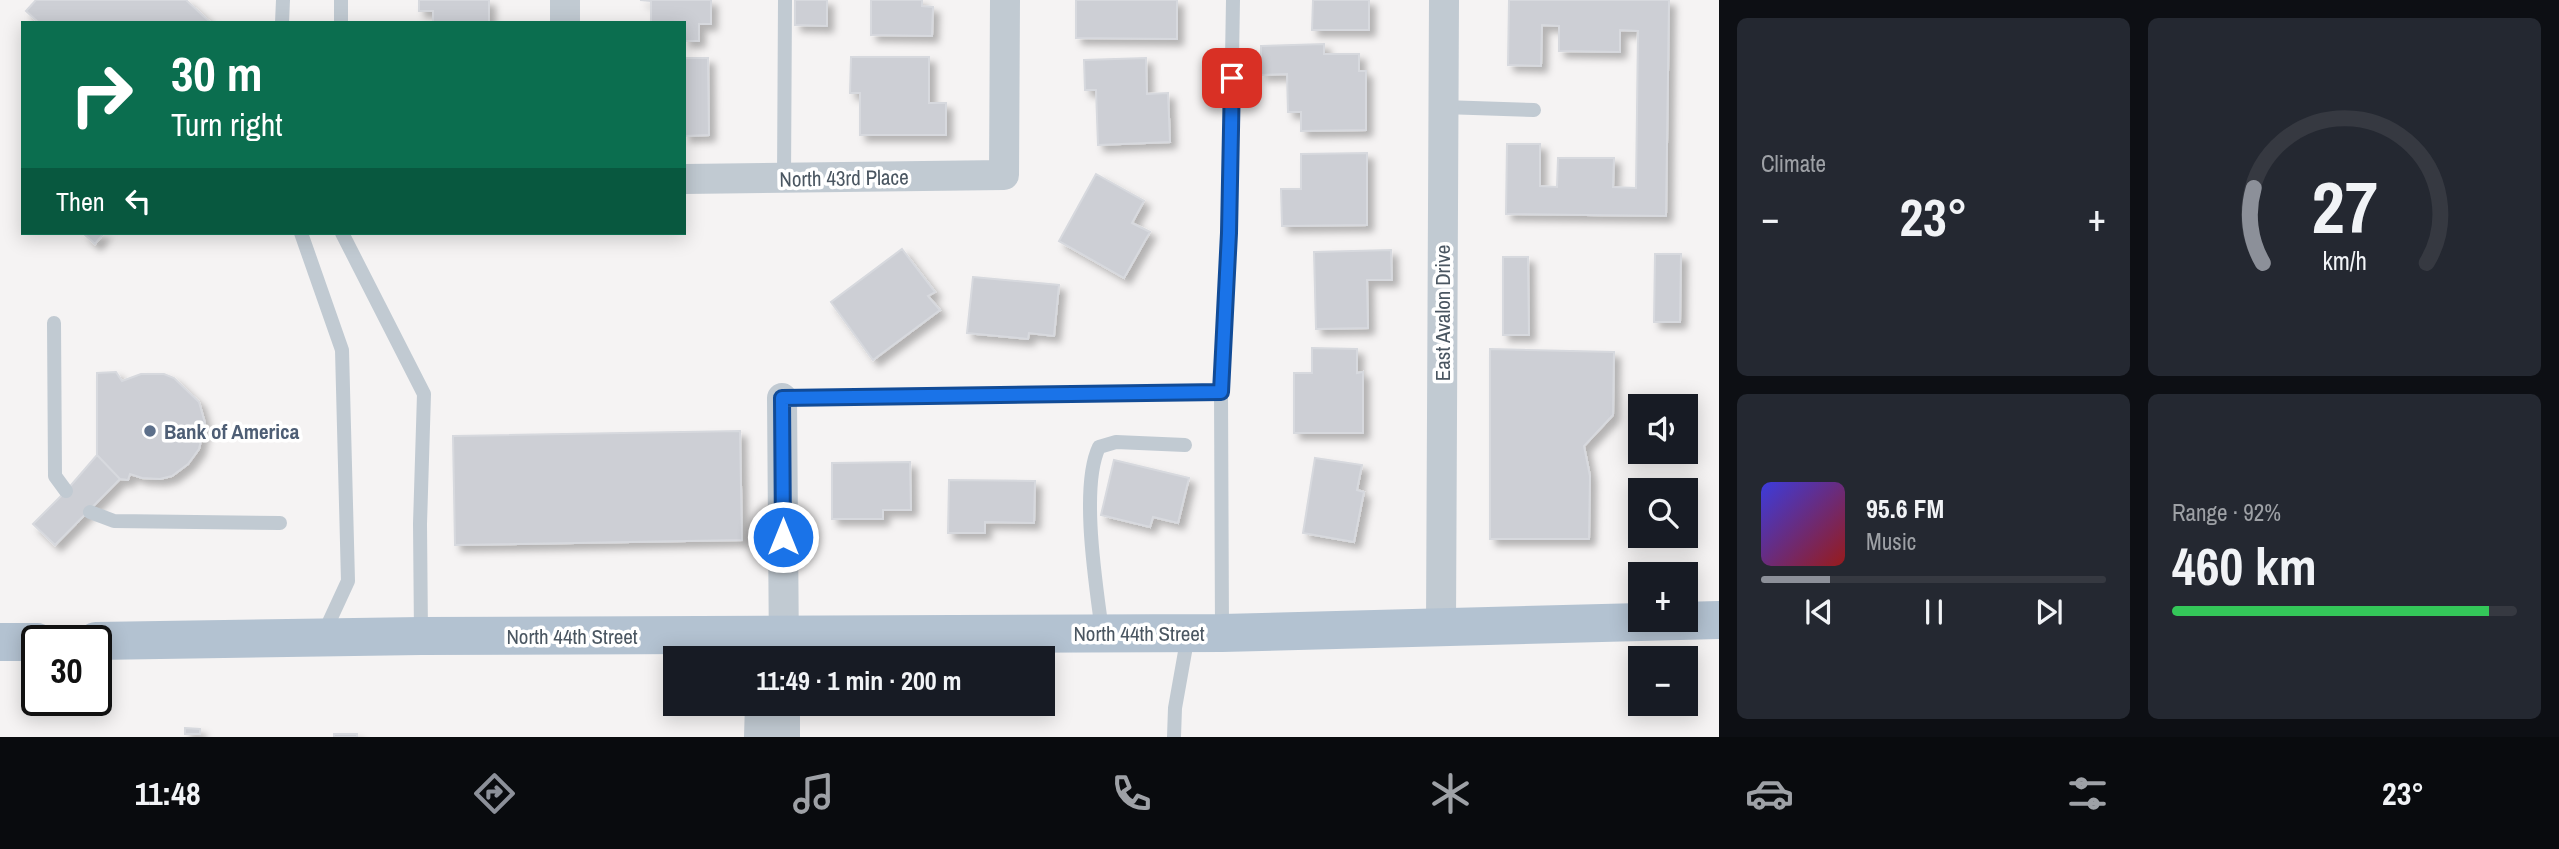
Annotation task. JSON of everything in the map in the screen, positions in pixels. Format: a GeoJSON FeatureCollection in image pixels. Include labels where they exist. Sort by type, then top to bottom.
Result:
{"type":"FeatureCollection","features":[{"type":"Feature","properties":{"kind":"main road","name":"North 44th Street"},"geometry":{"type":"LineString","coordinates":[[865,646],[1102,632],[1205,633],[1719,620]]}},
{"type":"Feature","properties":{"kind":"main road","name":"North 44th Street"},"geometry":{"type":"LineString","coordinates":[[112,641],[421,636],[663,646]]}},
{"type":"Feature","properties":{"kind":"main road"},"geometry":{"type":"LineString","coordinates":[[0,642],[21,642]]}},
{"type":"Feature","properties":{"kind":"street"},"geometry":{"type":"LineString","coordinates":[[565,0],[565,21]]}},
{"type":"Feature","properties":{"kind":"street","name":"North 43rd Place"},"geometry":{"type":"LineString","coordinates":[[686,179],[783,180],[1004,175],[1005,0]]}},
{"type":"Feature","properties":{"kind":"street","name":"East Avalon Drive"},"geometry":{"type":"LineString","coordinates":[[1441,626],[1444,0]]}},
{"type":"Feature","properties":{"kind":"street"},"geometry":{"type":"LineString","coordinates":[[781,646],[782,398]]}},
{"type":"Feature","properties":{"kind":"street"},"geometry":{"type":"LineString","coordinates":[[759,737],[760,716]]}},
{"type":"Feature","properties":{"kind":"street"},"geometry":{"type":"LineString","coordinates":[[785,716],[785,737]]}},
{"type":"Feature","properties":{"kind":"lane"},"geometry":{"type":"LineString","coordinates":[[282,21],[283,0]]}},
{"type":"Feature","properties":{"kind":"lane"},"geometry":{"type":"LineString","coordinates":[[341,0],[341,21]]}},
{"type":"Feature","properties":{"kind":"lane"},"geometry":{"type":"LineString","coordinates":[[783,180],[785,0]]}},
{"type":"Feature","properties":{"kind":"lane"},"geometry":{"type":"LineString","coordinates":[[1174,737],[1175,708],[1205,633],[1229,233],[1233,0]]}},
{"type":"Feature","properties":{"kind":"lane"},"geometry":{"type":"LineString","coordinates":[[1443,107],[1534,110]]}},
{"type":"Feature","properties":{"kind":"lane"},"geometry":{"type":"LineString","coordinates":[[302,235],[342,350],[348,581],[322,637]]}},
{"type":"Feature","properties":{"kind":"lane"},"geometry":{"type":"LineString","coordinates":[[343,235],[424,394],[421,636]]}},
{"type":"Feature","properties":{"kind":"lane"},"geometry":{"type":"LineString","coordinates":[[54,323],[55,476],[66,491]]}},
{"type":"Feature","properties":{"kind":"lane"},"geometry":{"type":"LineString","coordinates":[[782,398],[1221,392]]}},
{"type":"Feature","properties":{"kind":"lane"},"geometry":{"type":"LineString","coordinates":[[1102,632],[1094,576],[1090,513],[1093,458],[1099,447],[1116,442],[1185,445]]}},
{"type":"Feature","properties":{"kind":"lane"},"geometry":{"type":"LineString","coordinates":[[90,512],[114,521],[280,523]]}},
{"type":"Feature","properties":{"kind":"building"},"geometry":{"type":"Polygon","coordinates":[[[36,0],[186,0],[209,21],[37,21],[26,11],[36,0]]]}},
{"type":"Feature","properties":{"kind":"building"},"geometry":{"type":"Polygon","coordinates":[[[419,0],[489,0],[489,21],[433,21],[433,11],[419,11],[419,0]]]}},
{"type":"Feature","properties":{"kind":"building"},"geometry":{"type":"Polygon","coordinates":[[[640,0],[711,0],[711,24],[699,24],[699,41],[686,41],[686,21],[651,21],[651,1],[640,0]]]}},
{"type":"Feature","properties":{"kind":"building"},"geometry":{"type":"Polygon","coordinates":[[[795,0],[827,0],[827,26],[795,25],[795,0]]]}},
{"type":"Feature","properties":{"kind":"building"},"geometry":{"type":"Polygon","coordinates":[[[871,0],[922,0],[922,6],[933,7],[932,36],[871,35],[871,0]]]}},
{"type":"Feature","properties":{"kind":"building"},"geometry":{"type":"Polygon","coordinates":[[[1076,0],[1177,0],[1177,39],[1076,38],[1076,0]]]}},
{"type":"Feature","properties":{"kind":"building"},"geometry":{"type":"Polygon","coordinates":[[[1313,0],[1369,0],[1369,30],[1312,30],[1313,0]]]}},
{"type":"Feature","properties":{"kind":"building"},"geometry":{"type":"Polygon","coordinates":[[[1509,0],[1669,0],[1666,216],[1506,214],[1507,144],[1540,144],[1540,186],[1557,187],[1558,158],[1614,158],[1613,187],[1636,188],[1638,31],[1620,30],[1620,52],[1559,51],[1559,26],[1542,25],[1541,66],[1508,65],[1509,0]]]}},
{"type":"Feature","properties":{"kind":"building"},"geometry":{"type":"Polygon","coordinates":[[[1324,44],[1324,54],[1359,54],[1359,71],[1366,71],[1366,130],[1301,131],[1301,112],[1288,112],[1287,74],[1261,75],[1261,46],[1324,44]]]}},
{"type":"Feature","properties":{"kind":"building"},"geometry":{"type":"Polygon","coordinates":[[[851,57],[929,57],[929,103],[946,103],[946,135],[860,135],[860,93],[850,93],[851,57]]]}},
{"type":"Feature","properties":{"kind":"building"},"geometry":{"type":"Polygon","coordinates":[[[686,58],[708,58],[709,135],[686,136],[686,58]]]}},
{"type":"Feature","properties":{"kind":"building"},"geometry":{"type":"Polygon","coordinates":[[[1146,58],[1147,94],[1168,93],[1170,142],[1098,145],[1096,90],[1085,90],[1084,60],[1146,58]]]}},
{"type":"Feature","properties":{"kind":"building"},"geometry":{"type":"Polygon","coordinates":[[[1367,153],[1367,225],[1282,226],[1281,189],[1301,189],[1301,154],[1367,153]]]}},
{"type":"Feature","properties":{"kind":"building"},"geometry":{"type":"Polygon","coordinates":[[[1096,174],[1144,201],[1132,223],[1150,232],[1124,278],[1059,241],[1096,174]]]}},
{"type":"Feature","properties":{"kind":"building"},"geometry":{"type":"Polygon","coordinates":[[[85,235],[102,235],[95,244],[85,235]]]}},
{"type":"Feature","properties":{"kind":"building"},"geometry":{"type":"Polygon","coordinates":[[[902,249],[935,292],[928,296],[940,310],[873,360],[831,302],[902,249]]]}},
{"type":"Feature","properties":{"kind":"building"},"geometry":{"type":"Polygon","coordinates":[[[1391,250],[1392,280],[1367,280],[1368,328],[1316,329],[1314,252],[1391,250]]]}},
{"type":"Feature","properties":{"kind":"building"},"geometry":{"type":"Polygon","coordinates":[[[1655,254],[1681,254],[1680,322],[1654,322],[1655,254]]]}},
{"type":"Feature","properties":{"kind":"building"},"geometry":{"type":"Polygon","coordinates":[[[1503,257],[1528,257],[1529,335],[1503,335],[1503,257]]]}},
{"type":"Feature","properties":{"kind":"building"},"geometry":{"type":"Polygon","coordinates":[[[973,277],[1059,285],[1054,336],[1029,333],[1028,339],[967,333],[973,277]]]}},
{"type":"Feature","properties":{"kind":"building"},"geometry":{"type":"Polygon","coordinates":[[[1312,348],[1357,349],[1357,373],[1363,372],[1363,433],[1294,433],[1294,373],[1312,373],[1312,348]]]}},
{"type":"Feature","properties":{"kind":"building"},"geometry":{"type":"Polygon","coordinates":[[[1490,349],[1614,352],[1613,415],[1584,446],[1590,476],[1589,539],[1490,539],[1490,349]]]}},
{"type":"Feature","properties":{"kind":"building","name":"Bank of America"},"geometry":{"type":"Polygon","coordinates":[[[116,372],[122,381],[141,374],[164,374],[174,378],[199,402],[205,423],[199,449],[188,464],[172,476],[160,479],[130,474],[128,480],[120,479],[97,455],[97,373],[116,372]]]}},
{"type":"Feature","properties":{"kind":"building"},"geometry":{"type":"Polygon","coordinates":[[[740,431],[742,540],[455,545],[453,436],[740,431]]]}},
{"type":"Feature","properties":{"kind":"building"},"geometry":{"type":"Polygon","coordinates":[[[97,455],[120,479],[55,545],[33,524],[97,455]]]}},
{"type":"Feature","properties":{"kind":"building"},"geometry":{"type":"Polygon","coordinates":[[[1315,458],[1362,465],[1357,490],[1364,492],[1354,542],[1303,533],[1315,458]]]}},
{"type":"Feature","properties":{"kind":"building"},"geometry":{"type":"Polygon","coordinates":[[[1114,460],[1189,478],[1178,523],[1153,517],[1150,527],[1101,515],[1114,460]]]}},
{"type":"Feature","properties":{"kind":"building"},"geometry":{"type":"Polygon","coordinates":[[[910,462],[911,510],[883,510],[883,519],[832,519],[832,463],[910,462]]]}},
{"type":"Feature","properties":{"kind":"building"},"geometry":{"type":"Polygon","coordinates":[[[949,480],[1035,481],[1034,523],[985,522],[985,533],[948,533],[949,480]]]}},
{"type":"Feature","properties":{"kind":"building"},"geometry":{"type":"Polygon","coordinates":[[[185,728],[200,729],[200,734],[185,734],[185,728]]]}},
{"type":"Feature","properties":{"kind":"building"},"geometry":{"type":"Polygon","coordinates":[[[334,734],[357,734],[357,737],[334,737],[334,734]]]}},
{"type":"Feature","properties":{"kind":"place","name":"Bank of America"},"geometry":{"type":"Point","coordinates":[150,431]}},
{"type":"Feature","properties":{"kind":"route"},"geometry":{"type":"LineString","coordinates":[[783,537],[782,398],[1221,392],[1229,233],[1232,78]]}}]}
